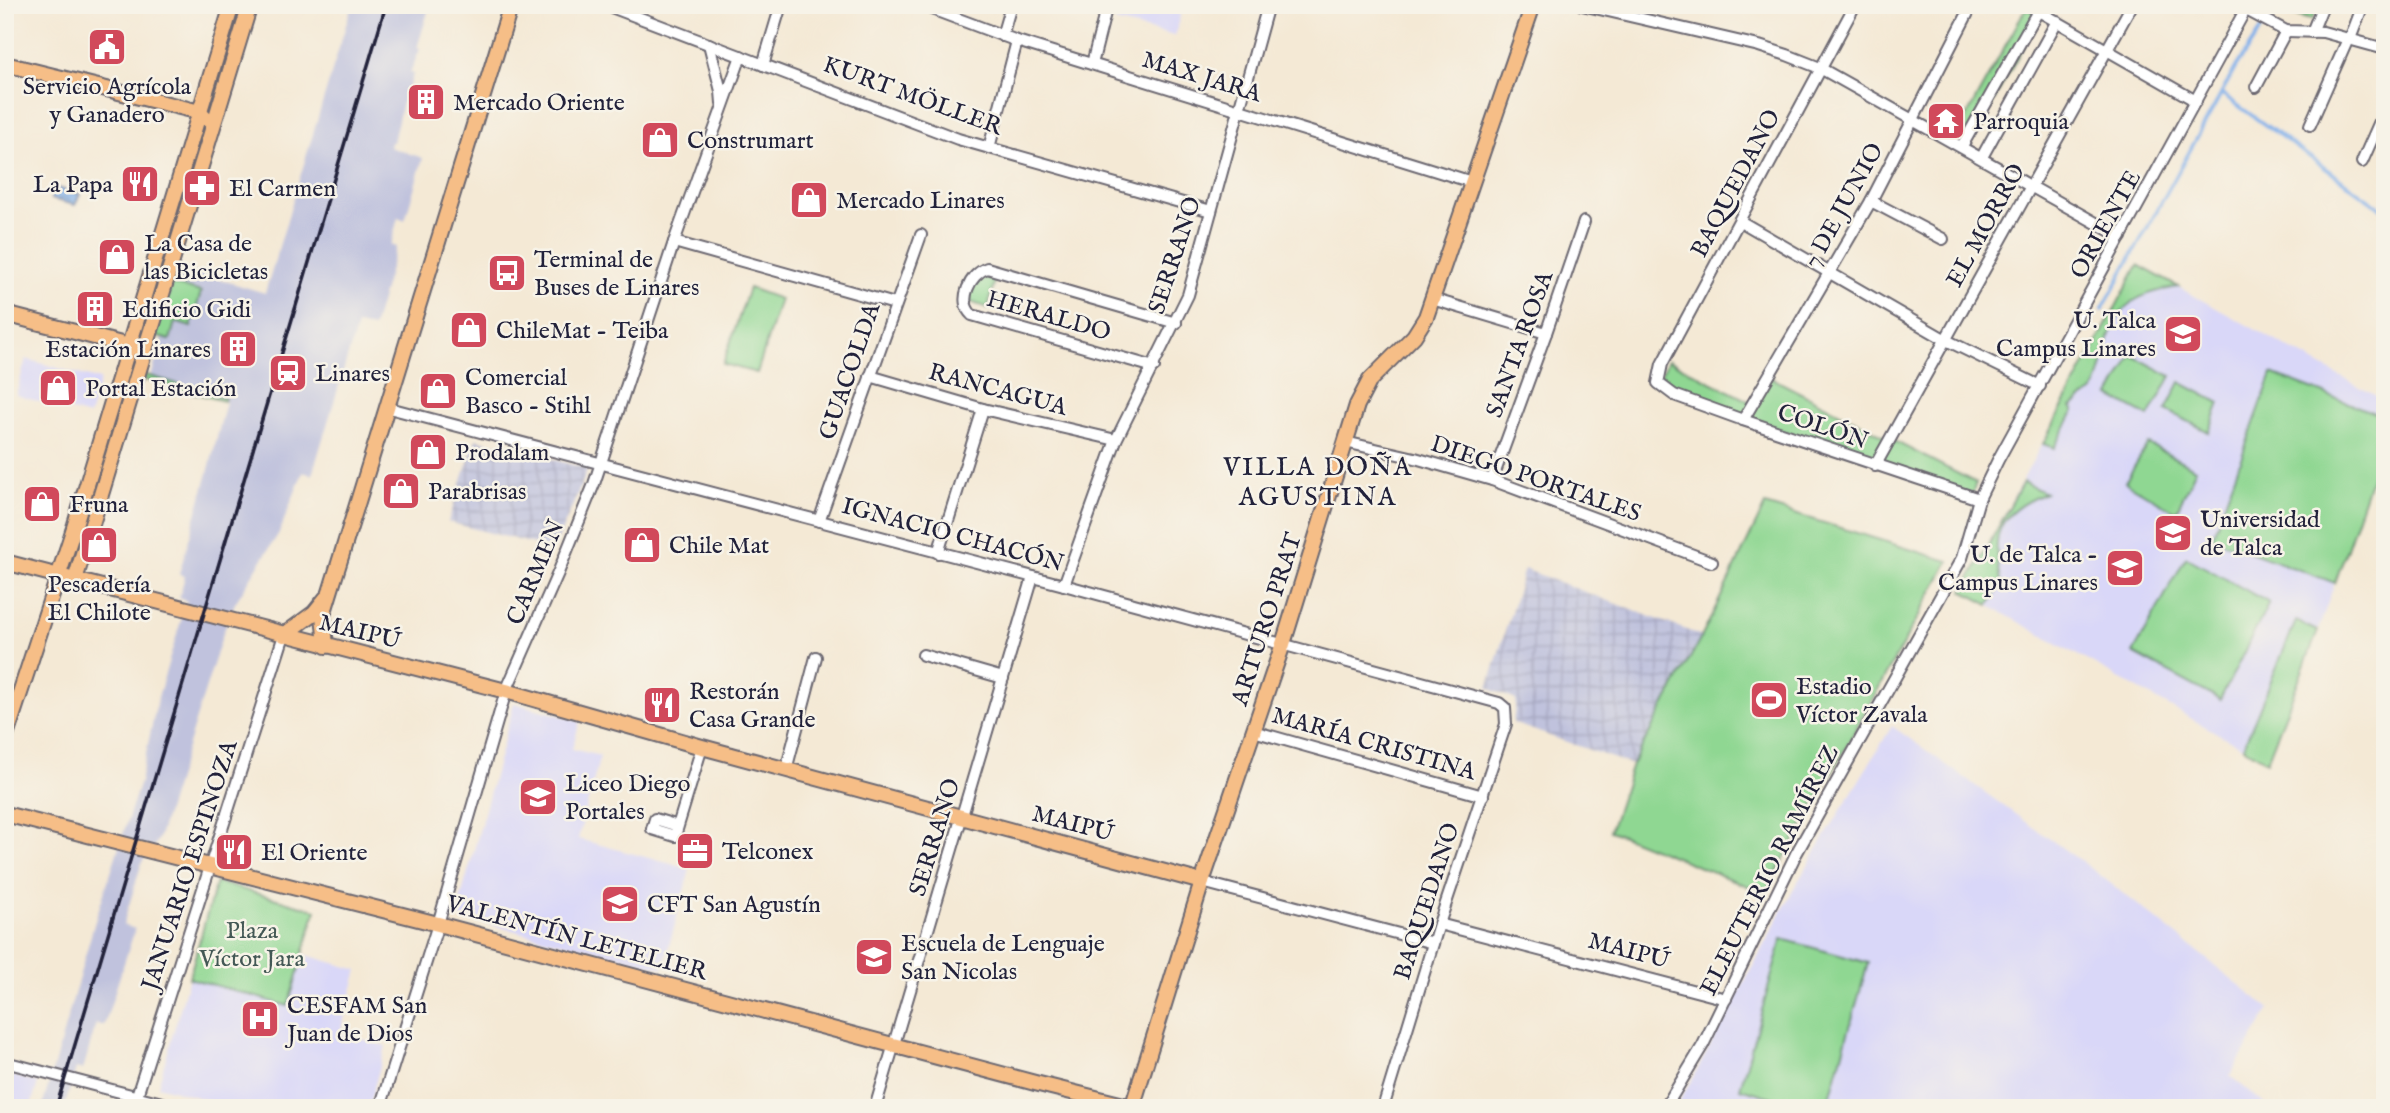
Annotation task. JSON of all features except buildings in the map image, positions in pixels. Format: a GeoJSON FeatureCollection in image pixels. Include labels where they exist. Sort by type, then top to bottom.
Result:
{"type":"FeatureCollection","features":[{"type":"Feature","properties":{"kind":"main road"},"geometry":{"type":"LineString","coordinates":[[5,739],[59,576],[232,5]]}},
{"type":"Feature","properties":{"kind":"main road"},"geometry":{"type":"LineString","coordinates":[[75,580],[250,5]]}},
{"type":"Feature","properties":{"kind":"main road"},"geometry":{"type":"LineString","coordinates":[[326,646],[322,621],[511,5]]}},
{"type":"Feature","properties":{"kind":"main road","name":"ARTURO PRAT"},"geometry":{"type":"LineString","coordinates":[[1133,1107],[1202,882],[1283,644],[1363,392],[1380,369],[1414,336],[1426,317],[1533,5]]}},
{"type":"Feature","properties":{"kind":"main road"},"geometry":{"type":"LineString","coordinates":[[5,64],[200,112],[208,120],[211,134]]}},
{"type":"Feature","properties":{"kind":"main road"},"geometry":{"type":"LineString","coordinates":[[5,314],[146,351]]}},
{"type":"Feature","properties":{"kind":"main road","name":"MAIPÚ"},"geometry":{"type":"LineString","coordinates":[[5,562],[506,691],[702,747],[1202,882]]}},
{"type":"Feature","properties":{"kind":"main road"},"geometry":{"type":"LineString","coordinates":[[284,635],[314,613],[332,588]]}},
{"type":"Feature","properties":{"kind":"main road","name":"VALENTÍN LETELIER"},"geometry":{"type":"LineString","coordinates":[[5,814],[438,923],[894,1046],[1133,1107]]}},
{"type":"Feature","properties":{"kind":"street","name":"KURT MÖLLER"},"geometry":{"type":"LineString","coordinates":[[606,5],[927,128],[1211,211]]}},
{"type":"Feature","properties":{"kind":"street"},"geometry":{"type":"LineString","coordinates":[[763,65],[781,5]]}},
{"type":"Feature","properties":{"kind":"street","name":"MAX JARA"},"geometry":{"type":"LineString","coordinates":[[921,5],[1017,41],[1472,183]]}},
{"type":"Feature","properties":{"kind":"street"},"geometry":{"type":"LineString","coordinates":[[1002,36],[1011,5]]}},
{"type":"Feature","properties":{"kind":"street"},"geometry":{"type":"LineString","coordinates":[[1092,64],[1107,5]]}},
{"type":"Feature","properties":{"kind":"street","name":"SERRANO"},"geometry":{"type":"LineString","coordinates":[[1064,585],[1116,440],[1176,323],[1193,281],[1268,5]]}},
{"type":"Feature","properties":{"kind":"street"},"geometry":{"type":"LineString","coordinates":[[1582,5],[1759,46],[1820,68],[2122,237]]}},
{"type":"Feature","properties":{"kind":"street","name":"BAQUEDANO"},"geometry":{"type":"LineString","coordinates":[[1658,383],[1662,364],[1855,5]]}},
{"type":"Feature","properties":{"kind":"street","name":"7 DE JUNIO"},"geometry":{"type":"LineString","coordinates":[[1743,420],[1871,201],[1972,5]]}},
{"type":"Feature","properties":{"kind":"street","name":"EL MORRO"},"geometry":{"type":"LineString","coordinates":[[1875,466],[2132,5]]}},
{"type":"Feature","properties":{"kind":"street"},"geometry":{"type":"LineString","coordinates":[[2312,32],[2323,5]]}},
{"type":"Feature","properties":{"kind":"street"},"geometry":{"type":"LineString","coordinates":[[2310,125],[2363,5]]}},
{"type":"Feature","properties":{"kind":"street"},"geometry":{"type":"LineString","coordinates":[[2243,7],[2282,30],[2312,32],[2385,49]]}},
{"type":"Feature","properties":{"kind":"street","name":"ORIENTE"},"geometry":{"type":"LineString","coordinates":[[1979,499],[2196,101],[2243,7]]}},
{"type":"Feature","properties":{"kind":"street"},"geometry":{"type":"LineString","coordinates":[[1962,146],[2041,9],[2106,51],[2196,101]]}},
{"type":"Feature","properties":{"kind":"street"},"geometry":{"type":"LineString","coordinates":[[1982,157],[2057,21]]}},
{"type":"Feature","properties":{"kind":"street"},"geometry":{"type":"LineString","coordinates":[[2256,88],[2282,30]]}},
{"type":"Feature","properties":{"kind":"street"},"geometry":{"type":"LineString","coordinates":[[989,148],[1017,41]]}},
{"type":"Feature","properties":{"kind":"street"},"geometry":{"type":"LineString","coordinates":[[709,44],[721,90],[722,109]]}},
{"type":"Feature","properties":{"kind":"street","name":"CARMEN"},"geometry":{"type":"LineString","coordinates":[[380,1108],[506,691],[558,573],[601,463],[674,242],[741,56]]}},
{"type":"Feature","properties":{"kind":"street"},"geometry":{"type":"LineString","coordinates":[[2362,162],[2385,110]]}},
{"type":"Feature","properties":{"kind":"street"},"geometry":{"type":"LineString","coordinates":[[1871,201],[1943,239]]}},
{"type":"Feature","properties":{"kind":"street"},"geometry":{"type":"LineString","coordinates":[[1740,221],[1946,340],[2040,386]]}},
{"type":"Feature","properties":{"kind":"street","name":"SANTA ROSA"},"geometry":{"type":"LineString","coordinates":[[1492,480],[1584,222]]}},
{"type":"Feature","properties":{"kind":"street","name":"GUACOLDA"},"geometry":{"type":"LineString","coordinates":[[819,521],[921,235]]}},
{"type":"Feature","properties":{"kind":"street"},"geometry":{"type":"LineString","coordinates":[[674,242],[895,304]]}},
{"type":"Feature","properties":{"kind":"street","name":"HERALDO"},"geometry":{"type":"LineString","coordinates":[[1154,367],[972,315],[966,309],[965,301],[972,277],[987,268],[1176,323]]}},
{"type":"Feature","properties":{"kind":"street"},"geometry":{"type":"LineString","coordinates":[[1432,299],[1546,333]]}},
{"type":"Feature","properties":{"kind":"street","name":"RANCAGUA"},"geometry":{"type":"LineString","coordinates":[[870,376],[983,409],[1116,440]]}},
{"type":"Feature","properties":{"kind":"street","name":"COLÓN"},"geometry":{"type":"LineString","coordinates":[[1658,383],[1674,395],[1743,420],[1979,499]]}},
{"type":"Feature","properties":{"kind":"street","name":"IGNACIO CHACÓN"},"geometry":{"type":"LineString","coordinates":[[388,408],[1064,585],[1490,700],[1505,708]]}},
{"type":"Feature","properties":{"kind":"street"},"geometry":{"type":"LineString","coordinates":[[938,553],[983,409]]}},
{"type":"Feature","properties":{"kind":"street","name":"DIEGO PORTALES"},"geometry":{"type":"LineString","coordinates":[[1345,442],[1492,480],[1712,562]]}},
{"type":"Feature","properties":{"kind":"street","name":"ELEUTERIO RAMÍREZ"},"geometry":{"type":"LineString","coordinates":[[1665,1108],[1703,1045],[1796,854],[1962,558],[1979,499]]}},
{"type":"Feature","properties":{"kind":"street","name":"SERRANO"},"geometry":{"type":"LineString","coordinates":[[875,1108],[1033,577]]}},
{"type":"Feature","properties":{"kind":"street","name":"JANUARIO ESPINOZA"},"geometry":{"type":"LineString","coordinates":[[135,1102],[284,635]]}},
{"type":"Feature","properties":{"kind":"street"},"geometry":{"type":"LineString","coordinates":[[923,654],[1003,678]]}},
{"type":"Feature","properties":{"kind":"street"},"geometry":{"type":"LineString","coordinates":[[786,770],[816,657]]}},
{"type":"Feature","properties":{"kind":"street","name":"BAQUEDANO"},"geometry":{"type":"LineString","coordinates":[[1383,1108],[1439,924],[1506,724],[1505,708]]}},
{"type":"Feature","properties":{"kind":"street","name":"MARÍA CRISTINA"},"geometry":{"type":"LineString","coordinates":[[1253,731],[1483,796]]}},
{"type":"Feature","properties":{"kind":"street"},"geometry":{"type":"LineString","coordinates":[[678,825],[702,747]]}},
{"type":"Feature","properties":{"kind":"street","name":"MAIPÚ"},"geometry":{"type":"LineString","coordinates":[[1202,882],[1433,943]]}},
{"type":"Feature","properties":{"kind":"street","name":"MAIPÚ"},"geometry":{"type":"LineString","coordinates":[[1439,924],[1726,999]]}},
{"type":"Feature","properties":{"kind":"street"},"geometry":{"type":"LineString","coordinates":[[5,1062],[135,1102],[181,1108]]}},
{"type":"Feature","properties":{"kind":"shaded area"},"geometry":{"type":"Polygon","coordinates":[[[352,5],[430,5],[417,48],[420,49],[410,73],[413,74],[405,102],[402,102],[393,142],[390,142],[389,147],[423,158],[405,220],[398,217],[391,245],[396,247],[373,328],[357,325],[312,475],[303,472],[279,533],[235,603],[223,633],[158,840],[142,862],[123,925],[135,929],[104,1026],[96,1024],[83,1070],[76,1068],[64,1108],[42,1108],[95,921],[140,782],[158,697],[187,601],[179,598],[185,576],[179,574],[226,402],[150,381],[182,268],[265,293],[352,5]]]}},
{"type":"Feature","properties":{"kind":"shaded area"},"geometry":{"type":"Polygon","coordinates":[[[1118,5],[1183,5],[1175,36],[1115,22],[1118,5]]]}},
{"type":"Feature","properties":{"kind":"shaded area","name":"Universidad de Talca"},"geometry":{"type":"Polygon","coordinates":[[[2138,265],[2385,401],[2385,438],[2318,631],[2267,761],[1963,591],[2138,265]]]}},
{"type":"Feature","properties":{"kind":"shaded area","name":"Portal Estación"},"geometry":{"type":"Polygon","coordinates":[[[26,359],[100,380],[89,416],[16,395],[26,359]]]}},
{"type":"Feature","properties":{"kind":"shaded area"},"geometry":{"type":"Polygon","coordinates":[[[476,439],[588,469],[554,549],[448,522],[476,439]]]}},
{"type":"Feature","properties":{"kind":"shaded area"},"geometry":{"type":"Polygon","coordinates":[[[1524,569],[1702,636],[1632,765],[1513,723],[1516,700],[1488,688],[1524,569]]]}},
{"type":"Feature","properties":{"kind":"shaded area","name":"Liceo Diego Portales"},"geometry":{"type":"Polygon","coordinates":[[[514,703],[580,721],[572,749],[600,756],[578,839],[690,869],[663,968],[456,916],[514,703]]]}},
{"type":"Feature","properties":{"kind":"shaded area"},"geometry":{"type":"Polygon","coordinates":[[[1892,726],[2096,872],[2270,1009],[2230,1076],[2270,1108],[1675,1108],[1797,883],[1892,726]]]}},
{"type":"Feature","properties":{"kind":"shaded area","name":"CESFAM San Juan de Dios"},"geometry":{"type":"Polygon","coordinates":[[[303,954],[358,970],[340,1033],[386,1046],[368,1108],[236,1108],[158,1086],[189,978],[288,1006],[303,954]]]}},
{"type":"Feature","properties":{"kind":"shaded area"},"geometry":{"type":"Polygon","coordinates":[[[5,1073],[38,1083],[30,1108],[5,1108],[5,1073]]]}},
{"type":"Feature","properties":{"kind":"green space"},"geometry":{"type":"Polygon","coordinates":[[[2289,5],[2318,5],[2312,20],[2283,13],[2289,5]]]}},
{"type":"Feature","properties":{"kind":"green space"},"geometry":{"type":"Polygon","coordinates":[[[2026,8],[2040,15],[1974,137],[1959,130],[2026,8]]]}},
{"type":"Feature","properties":{"kind":"green space"},"geometry":{"type":"Polygon","coordinates":[[[2138,265],[2178,287],[2137,299],[2120,314],[2109,338],[2095,387],[2071,407],[2074,411],[2054,448],[2043,444],[2138,265]]]}},
{"type":"Feature","properties":{"kind":"green space"},"geometry":{"type":"Polygon","coordinates":[[[978,271],[996,276],[988,308],[967,301],[978,271]]]}},
{"type":"Feature","properties":{"kind":"green space"},"geometry":{"type":"Polygon","coordinates":[[[172,284],[201,292],[191,327],[175,322],[170,340],[154,336],[172,284]]]}},
{"type":"Feature","properties":{"kind":"green space"},"geometry":{"type":"Polygon","coordinates":[[[749,288],[780,299],[757,373],[723,364],[749,288]]]}},
{"type":"Feature","properties":{"kind":"green space"},"geometry":{"type":"Polygon","coordinates":[[[2132,355],[2171,376],[2149,417],[2110,396],[2132,355]]]}},
{"type":"Feature","properties":{"kind":"green space"},"geometry":{"type":"Polygon","coordinates":[[[1668,360],[1752,403],[1768,376],[1976,483],[1972,494],[1748,420],[1657,382],[1668,360]]]}},
{"type":"Feature","properties":{"kind":"green space"},"geometry":{"type":"Polygon","coordinates":[[[143,374],[225,398],[224,401],[142,379],[143,374]]]}},
{"type":"Feature","properties":{"kind":"green space"},"geometry":{"type":"Polygon","coordinates":[[[2272,374],[2385,417],[2385,438],[2335,583],[2212,538],[2272,374]]]}},
{"type":"Feature","properties":{"kind":"green space"},"geometry":{"type":"Polygon","coordinates":[[[2180,382],[2220,403],[2209,432],[2166,410],[2180,382]]]}},
{"type":"Feature","properties":{"kind":"green space"},"geometry":{"type":"Polygon","coordinates":[[[2148,444],[2196,469],[2176,512],[2125,482],[2148,444]]]}},
{"type":"Feature","properties":{"kind":"green space"},"geometry":{"type":"Polygon","coordinates":[[[2023,482],[2045,493],[2016,509],[2001,528],[1997,539],[1997,552],[2002,584],[1989,605],[1963,591],[2023,482]]]}},
{"type":"Feature","properties":{"kind":"green space","name":"Estadio Víctor Zavala"},"geometry":{"type":"Polygon","coordinates":[[[1765,505],[1949,561],[1765,893],[1610,831],[1632,765],[1702,636],[1765,505]]]}},
{"type":"Feature","properties":{"kind":"green space"},"geometry":{"type":"Polygon","coordinates":[[[2186,557],[2269,603],[2220,700],[2133,653],[2186,557]]]}},
{"type":"Feature","properties":{"kind":"green space"},"geometry":{"type":"Polygon","coordinates":[[[2296,621],[2318,631],[2267,761],[2243,747],[2296,621]]]}},
{"type":"Feature","properties":{"kind":"green space","name":"Plaza Víctor Jara"},"geometry":{"type":"Polygon","coordinates":[[[216,882],[316,910],[288,1006],[189,978],[216,882]]]}},
{"type":"Feature","properties":{"kind":"green space"},"geometry":{"type":"Polygon","coordinates":[[[1782,939],[1868,963],[1827,1108],[1809,1108],[1740,1088],[1782,939]]]}},
{"type":"Feature","properties":{"kind":"water"},"geometry":{"type":"Polygon","coordinates":[[[53,187],[80,194],[75,205],[51,199],[53,187]]]}},
{"type":"Feature","properties":{"kind":"waterway"},"geometry":{"type":"LineString","coordinates":[[2102,310],[2236,67],[2277,5]]}},
{"type":"Feature","properties":{"kind":"waterway"},"geometry":{"type":"LineString","coordinates":[[2222,94],[2385,211]]}},
{"type":"Feature","properties":{"kind":"railway"},"geometry":{"type":"LineString","coordinates":[[56,1108],[386,5]]}},
{"type":"Feature","properties":{"kind":"place","name":"Servicio Agrícola y Ganadero"},"geometry":{"type":"Point","coordinates":[107,47]}},
{"type":"Feature","properties":{"kind":"place","name":"Mercado Oriente"},"geometry":{"type":"Point","coordinates":[426,102]}},
{"type":"Feature","properties":{"kind":"place","name":"Parroquia"},"geometry":{"type":"Point","coordinates":[1946,121]}},
{"type":"Feature","properties":{"kind":"place","name":"Construmart"},"geometry":{"type":"Point","coordinates":[660,140]}},
{"type":"Feature","properties":{"kind":"place","name":"La Papa"},"geometry":{"type":"Point","coordinates":[140,184]}},
{"type":"Feature","properties":{"kind":"place","name":"El Carmen"},"geometry":{"type":"Point","coordinates":[202,188]}},
{"type":"Feature","properties":{"kind":"place","name":"Mercado Linares"},"geometry":{"type":"Point","coordinates":[809,200]}},
{"type":"Feature","properties":{"kind":"place","name":"La Casa de las Bicicletas"},"geometry":{"type":"Point","coordinates":[117,257]}},
{"type":"Feature","properties":{"kind":"place","name":"Terminal de Buses de Linares"},"geometry":{"type":"Point","coordinates":[507,273]}},
{"type":"Feature","properties":{"kind":"place","name":"Edificio Gidi"},"geometry":{"type":"Point","coordinates":[95,309]}},
{"type":"Feature","properties":{"kind":"place","name":"ChileMat - Teiba"},"geometry":{"type":"Point","coordinates":[469,330]}},
{"type":"Feature","properties":{"kind":"place","name":"U. Talca Campus Linares"},"geometry":{"type":"Point","coordinates":[2183,334]}},
{"type":"Feature","properties":{"kind":"place","name":"Estación Linares"},"geometry":{"type":"Point","coordinates":[238,349]}},
{"type":"Feature","properties":{"kind":"place","name":"Linares"},"geometry":{"type":"Point","coordinates":[288,373]}},
{"type":"Feature","properties":{"kind":"place","name":"Portal Estación"},"geometry":{"type":"Point","coordinates":[58,388]}},
{"type":"Feature","properties":{"kind":"place","name":"Comercial Basco - Stihl"},"geometry":{"type":"Point","coordinates":[438,391]}},
{"type":"Feature","properties":{"kind":"place","name":"Prodalam"},"geometry":{"type":"Point","coordinates":[428,452]}},
{"type":"Feature","properties":{"kind":"place","name":"Parabrisas"},"geometry":{"type":"Point","coordinates":[401,491]}},
{"type":"Feature","properties":{"kind":"place","name":"Fruna"},"geometry":{"type":"Point","coordinates":[42,504]}},
{"type":"Feature","properties":{"kind":"place","name":"Universidad de Talca"},"geometry":{"type":"Point","coordinates":[2173,533]}},
{"type":"Feature","properties":{"kind":"place","name":"Pescadería El Chilote"},"geometry":{"type":"Point","coordinates":[99,545]}},
{"type":"Feature","properties":{"kind":"place","name":"Chile Mat"},"geometry":{"type":"Point","coordinates":[642,545]}},
{"type":"Feature","properties":{"kind":"place","name":"U. de Talca - Campus Linares"},"geometry":{"type":"Point","coordinates":[2125,568]}},
{"type":"Feature","properties":{"kind":"place","name":"Estadio Víctor Zavala"},"geometry":{"type":"Point","coordinates":[1769,700]}},
{"type":"Feature","properties":{"kind":"place","name":"Restorán Casa Grande"},"geometry":{"type":"Point","coordinates":[662,705]}},
{"type":"Feature","properties":{"kind":"place","name":"Liceo Diego Portales"},"geometry":{"type":"Point","coordinates":[538,797]}},
{"type":"Feature","properties":{"kind":"place","name":"Telconex"},"geometry":{"type":"Point","coordinates":[695,851]}},
{"type":"Feature","properties":{"kind":"place","name":"El Oriente"},"geometry":{"type":"Point","coordinates":[234,852]}},
{"type":"Feature","properties":{"kind":"place","name":"CFT San Agustín"},"geometry":{"type":"Point","coordinates":[620,904]}},
{"type":"Feature","properties":{"kind":"place","name":"Escuela de Lenguaje San Nicolas"},"geometry":{"type":"Point","coordinates":[874,957]}},
{"type":"Feature","properties":{"kind":"place","name":"CESFAM San Juan de Dios"},"geometry":{"type":"Point","coordinates":[260,1019]}},
{"type":"Feature","properties":{"kind":"district","name":"VILLA DOÑA AGUSTINA"},"geometry":{"type":"Point","coordinates":[1318,481]}}]}
